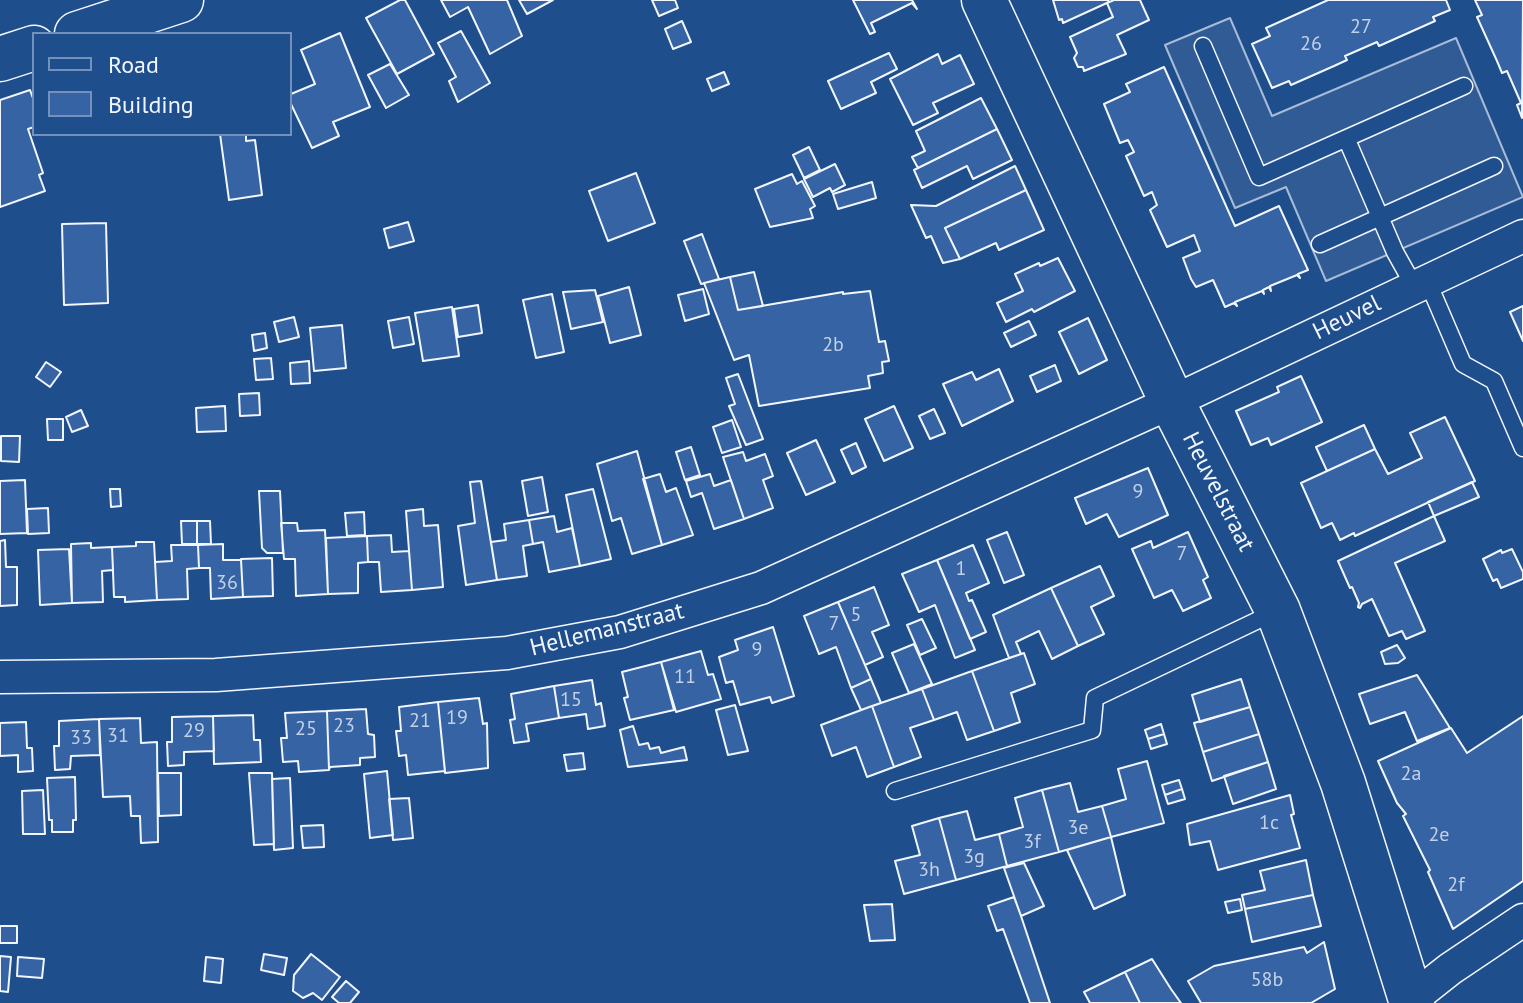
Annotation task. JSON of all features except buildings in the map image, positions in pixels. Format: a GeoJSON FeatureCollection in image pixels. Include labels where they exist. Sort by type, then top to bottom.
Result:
{"type":"FeatureCollection","features":[{"type":"Feature","properties":{"kind":"street"},"geometry":{"type":"LineString","coordinates":[[83,32],[181,0]]}},
{"type":"Feature","properties":{"kind":"street","name":"Heuvelstraat"},"geometry":{"type":"LineString","coordinates":[[984,0],[1172,402],[1278,611],[1343,783],[1410,1002]]}},
{"type":"Feature","properties":{"kind":"street"},"geometry":{"type":"LineString","coordinates":[[0,59],[32,49]]}},
{"type":"Feature","properties":{"kind":"street","name":"Heuvel"},"geometry":{"type":"LineString","coordinates":[[1172,402],[1523,236]]}},
{"type":"Feature","properties":{"kind":"street","name":"Hellemanstraat"},"geometry":{"type":"LineString","coordinates":[[0,677],[216,675],[492,655],[620,632],[761,588],[1172,402]]}},
{"type":"Feature","properties":{"kind":"street"},"geometry":{"type":"LineString","coordinates":[[1410,1002],[1450,969],[1523,920]]}},
{"type":"Feature","properties":{"kind":"lane"},"geometry":{"type":"LineString","coordinates":[[1203,46],[1259,177],[1464,86]]}},
{"type":"Feature","properties":{"kind":"lane"},"geometry":{"type":"LineString","coordinates":[[1347,140],[1395,252],[1421,283],[1463,364],[1494,381],[1523,448]]}},
{"type":"Feature","properties":{"kind":"lane"},"geometry":{"type":"LineString","coordinates":[[1320,244],[1494,166]]}},
{"type":"Feature","properties":{"kind":"lane"},"geometry":{"type":"LineString","coordinates":[[895,791],[1092,730],[1095,698],[1278,611]]}},
{"type":"Feature","properties":{"kind":"shaded area"},"geometry":{"type":"Polygon","coordinates":[[[1230,18],[1272,116],[1456,38],[1523,197],[1326,281],[1286,187],[1235,208],[1165,45],[1230,18]]]}}]}
